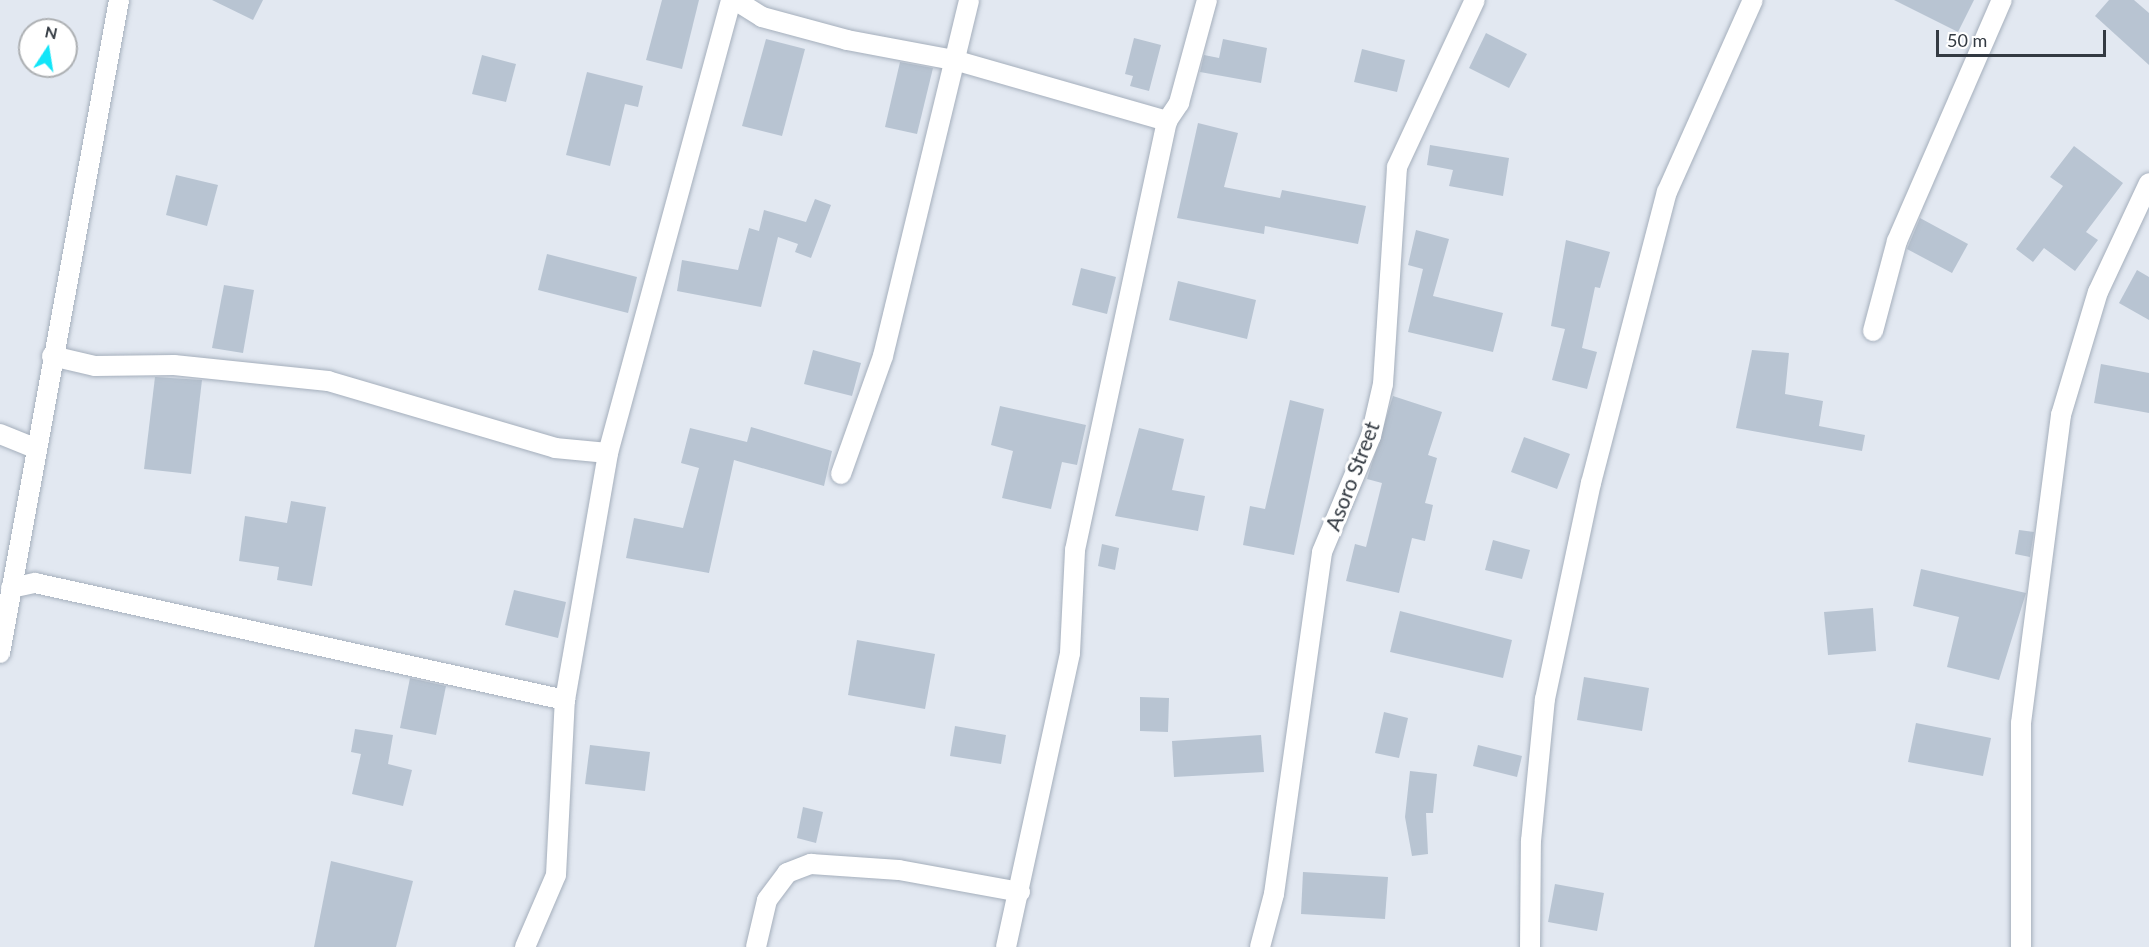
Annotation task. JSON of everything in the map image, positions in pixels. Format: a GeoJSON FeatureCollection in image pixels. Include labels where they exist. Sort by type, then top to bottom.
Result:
{"type":"FeatureCollection","features":[{"type":"Feature","properties":{"kind":"street"},"geometry":{"type":"LineString","coordinates":[[0,653],[35,448],[119,0]]}},
{"type":"Feature","properties":{"kind":"street"},"geometry":{"type":"LineString","coordinates":[[525,947],[556,875],[565,700],[608,453],[733,0],[762,16],[848,40],[954,60],[1167,121]]}},
{"type":"Feature","properties":{"kind":"street"},"geometry":{"type":"LineString","coordinates":[[841,474],[883,356],[969,0]]}},
{"type":"Feature","properties":{"kind":"street"},"geometry":{"type":"LineString","coordinates":[[1006,947],[1020,892],[1070,653],[1076,550],[1167,121],[1179,103],[1207,0]]}},
{"type":"Feature","properties":{"kind":"street","name":"Asoro Street"},"geometry":{"type":"LineString","coordinates":[[1260,947],[1274,894],[1322,552],[1371,436],[1383,384],[1397,167],[1475,0]]}},
{"type":"Feature","properties":{"kind":"street"},"geometry":{"type":"LineString","coordinates":[[1530,947],[1531,842],[1545,699],[1591,483],[1666,192],[1753,0]]}},
{"type":"Feature","properties":{"kind":"street"},"geometry":{"type":"LineString","coordinates":[[1873,332],[1897,241],[2002,0]]}},
{"type":"Feature","properties":{"kind":"street"},"geometry":{"type":"LineString","coordinates":[[2021,947],[2020,723],[2061,415],[2097,292],[2149,183]]}},
{"type":"Feature","properties":{"kind":"street"},"geometry":{"type":"LineString","coordinates":[[52,356],[95,366],[174,365],[328,381],[555,448],[608,453]]}},
{"type":"Feature","properties":{"kind":"street"},"geometry":{"type":"LineString","coordinates":[[0,434],[35,448]]}},
{"type":"Feature","properties":{"kind":"street"},"geometry":{"type":"LineString","coordinates":[[11,588],[35,583],[565,700]]}},
{"type":"Feature","properties":{"kind":"street"},"geometry":{"type":"LineString","coordinates":[[756,947],[767,900],[787,873],[811,864],[899,870],[1020,892]]}},
{"type":"Feature","properties":{"kind":"building"},"geometry":{"type":"Polygon","coordinates":[[[212,0],[263,0],[253,20],[212,0]]]}},
{"type":"Feature","properties":{"kind":"building"},"geometry":{"type":"Polygon","coordinates":[[[662,0],[699,0],[682,69],[646,60],[662,0]]]}},
{"type":"Feature","properties":{"kind":"building"},"geometry":{"type":"Polygon","coordinates":[[[1894,0],[1974,0],[1958,32],[1894,0]]]}},
{"type":"Feature","properties":{"kind":"building"},"geometry":{"type":"Polygon","coordinates":[[[2109,0],[2134,0],[2149,13],[2149,65],[2095,16],[2109,0]]]}},
{"type":"Feature","properties":{"kind":"building"},"geometry":{"type":"Polygon","coordinates":[[[1486,33],[1527,54],[1509,88],[1469,68],[1486,33]]]}},
{"type":"Feature","properties":{"kind":"building"},"geometry":{"type":"Polygon","coordinates":[[[1134,38],[1161,45],[1149,91],[1130,86],[1133,76],[1125,74],[1134,38]]]}},
{"type":"Feature","properties":{"kind":"building"},"geometry":{"type":"Polygon","coordinates":[[[766,39],[805,49],[782,136],[742,126],[766,39]]]}},
{"type":"Feature","properties":{"kind":"building"},"geometry":{"type":"Polygon","coordinates":[[[1223,39],[1267,48],[1261,83],[1200,72],[1204,55],[1219,58],[1223,39]]]}},
{"type":"Feature","properties":{"kind":"building"},"geometry":{"type":"Polygon","coordinates":[[[1362,49],[1405,60],[1397,92],[1354,82],[1362,49]]]}},
{"type":"Feature","properties":{"kind":"building"},"geometry":{"type":"Polygon","coordinates":[[[482,55],[516,64],[506,102],[472,94],[482,55]]]}},
{"type":"Feature","properties":{"kind":"building"},"geometry":{"type":"Polygon","coordinates":[[[900,62],[933,68],[917,134],[885,127],[900,62]]]}},
{"type":"Feature","properties":{"kind":"building"},"geometry":{"type":"Polygon","coordinates":[[[587,72],[643,86],[638,107],[625,104],[610,166],[566,155],[587,72]]]}},
{"type":"Feature","properties":{"kind":"building"},"geometry":{"type":"Polygon","coordinates":[[[1198,123],[1238,133],[1224,187],[1280,198],[1282,190],[1366,206],[1358,244],[1265,226],[1264,234],[1177,218],[1198,123]]]}},
{"type":"Feature","properties":{"kind":"building"},"geometry":{"type":"Polygon","coordinates":[[[1430,145],[1509,158],[1503,196],[1449,186],[1453,170],[1427,165],[1430,145]]]}},
{"type":"Feature","properties":{"kind":"building"},"geometry":{"type":"Polygon","coordinates":[[[2074,146],[2123,183],[2086,232],[2098,240],[2075,271],[2044,248],[2033,262],[2016,249],[2063,186],[2050,177],[2074,146]]]}},
{"type":"Feature","properties":{"kind":"building"},"geometry":{"type":"Polygon","coordinates":[[[176,175],[218,185],[207,226],[166,215],[176,175]]]}},
{"type":"Feature","properties":{"kind":"building"},"geometry":{"type":"Polygon","coordinates":[[[815,199],[831,205],[811,258],[795,252],[798,244],[778,237],[761,307],[677,291],[682,260],[738,270],[749,228],[759,231],[764,210],[806,222],[815,199]]]}},
{"type":"Feature","properties":{"kind":"building"},"geometry":{"type":"Polygon","coordinates":[[[1920,218],[1968,244],[1952,273],[1907,249],[1920,218]]]}},
{"type":"Feature","properties":{"kind":"building"},"geometry":{"type":"Polygon","coordinates":[[[1416,230],[1449,239],[1433,296],[1503,313],[1493,352],[1408,332],[1423,269],[1408,265],[1416,230]]]}},
{"type":"Feature","properties":{"kind":"building"},"geometry":{"type":"Polygon","coordinates":[[[1566,240],[1610,252],[1600,288],[1595,287],[1582,348],[1597,352],[1587,389],[1552,380],[1565,329],[1551,326],[1566,240]]]}},
{"type":"Feature","properties":{"kind":"building"},"geometry":{"type":"Polygon","coordinates":[[[547,254],[637,277],[628,313],[538,290],[547,254]]]}},
{"type":"Feature","properties":{"kind":"building"},"geometry":{"type":"Polygon","coordinates":[[[1081,268],[1116,277],[1107,314],[1072,305],[1081,268]]]}},
{"type":"Feature","properties":{"kind":"building"},"geometry":{"type":"Polygon","coordinates":[[[2137,270],[2149,277],[2149,320],[2119,303],[2137,270]]]}},
{"type":"Feature","properties":{"kind":"building"},"geometry":{"type":"Polygon","coordinates":[[[1178,281],[1256,300],[1247,339],[1169,320],[1178,281]]]}},
{"type":"Feature","properties":{"kind":"building"},"geometry":{"type":"Polygon","coordinates":[[[224,285],[254,290],[243,353],[212,348],[224,285]]]}},
{"type":"Feature","properties":{"kind":"building"},"geometry":{"type":"Polygon","coordinates":[[[813,350],[861,363],[852,396],[804,384],[813,350]]]}},
{"type":"Feature","properties":{"kind":"building"},"geometry":{"type":"Polygon","coordinates":[[[1752,350],[1789,353],[1785,394],[1823,401],[1819,426],[1865,435],[1862,451],[1736,428],[1752,350]]]}},
{"type":"Feature","properties":{"kind":"building"},"geometry":{"type":"Polygon","coordinates":[[[2101,364],[2149,373],[2149,413],[2094,403],[2101,364]]]}},
{"type":"Feature","properties":{"kind":"building"},"geometry":{"type":"Polygon","coordinates":[[[155,377],[202,380],[191,474],[144,469],[155,377]]]}},
{"type":"Feature","properties":{"kind":"building"},"geometry":{"type":"Polygon","coordinates":[[[1393,396],[1442,412],[1428,455],[1437,458],[1425,503],[1433,505],[1425,541],[1412,538],[1399,593],[1346,581],[1355,544],[1366,547],[1382,483],[1367,479],[1393,396]]]}},
{"type":"Feature","properties":{"kind":"building"},"geometry":{"type":"Polygon","coordinates":[[[1290,400],[1324,409],[1294,555],[1243,545],[1250,506],[1265,509],[1290,400]]]}},
{"type":"Feature","properties":{"kind":"building"},"geometry":{"type":"Polygon","coordinates":[[[1000,406],[1086,425],[1077,465],[1062,462],[1051,509],[1002,498],[1013,451],[991,445],[1000,406]]]}},
{"type":"Feature","properties":{"kind":"building"},"geometry":{"type":"Polygon","coordinates":[[[751,427],[832,451],[824,486],[734,460],[709,573],[626,558],[634,518],[683,528],[699,468],[681,463],[690,428],[747,442],[751,427]]]}},
{"type":"Feature","properties":{"kind":"building"},"geometry":{"type":"Polygon","coordinates":[[[1139,428],[1184,439],[1172,490],[1205,496],[1198,531],[1115,516],[1139,428]]]}},
{"type":"Feature","properties":{"kind":"building"},"geometry":{"type":"Polygon","coordinates":[[[1524,437],[1570,454],[1557,489],[1511,472],[1524,437]]]}},
{"type":"Feature","properties":{"kind":"building"},"geometry":{"type":"Polygon","coordinates":[[[291,501],[326,507],[312,586],[277,580],[279,567],[239,561],[245,516],[287,523],[291,501]]]}},
{"type":"Feature","properties":{"kind":"building"},"geometry":{"type":"Polygon","coordinates":[[[2019,530],[2034,532],[2030,557],[2015,554],[2019,530]]]}},
{"type":"Feature","properties":{"kind":"building"},"geometry":{"type":"Polygon","coordinates":[[[1493,540],[1530,550],[1522,579],[1485,570],[1493,540]]]}},
{"type":"Feature","properties":{"kind":"building"},"geometry":{"type":"Polygon","coordinates":[[[1102,544],[1119,548],[1115,570],[1098,566],[1102,544]]]}},
{"type":"Feature","properties":{"kind":"building"},"geometry":{"type":"Polygon","coordinates":[[[1921,569],[2026,593],[1999,680],[1947,667],[1959,617],[1913,606],[1921,569]]]}},
{"type":"Feature","properties":{"kind":"building"},"geometry":{"type":"Polygon","coordinates":[[[514,590],[566,602],[558,638],[505,625],[514,590]]]}},
{"type":"Feature","properties":{"kind":"building"},"geometry":{"type":"Polygon","coordinates":[[[1873,608],[1876,651],[1828,655],[1824,612],[1873,608]]]}},
{"type":"Feature","properties":{"kind":"building"},"geometry":{"type":"Polygon","coordinates":[[[1400,611],[1512,640],[1503,678],[1390,652],[1400,611]]]}},
{"type":"Feature","properties":{"kind":"building"},"geometry":{"type":"Polygon","coordinates":[[[857,640],[935,654],[925,709],[848,695],[857,640]]]}},
{"type":"Feature","properties":{"kind":"building"},"geometry":{"type":"Polygon","coordinates":[[[1584,677],[1649,688],[1642,731],[1577,720],[1584,677]]]}},
{"type":"Feature","properties":{"kind":"building"},"geometry":{"type":"Polygon","coordinates":[[[410,678],[446,686],[436,735],[400,728],[410,678]]]}},
{"type":"Feature","properties":{"kind":"building"},"geometry":{"type":"Polygon","coordinates":[[[1140,697],[1169,698],[1168,732],[1140,731],[1140,697]]]}},
{"type":"Feature","properties":{"kind":"building"},"geometry":{"type":"Polygon","coordinates":[[[1384,712],[1408,718],[1399,758],[1375,753],[1384,712]]]}},
{"type":"Feature","properties":{"kind":"building"},"geometry":{"type":"Polygon","coordinates":[[[1916,723],[1991,738],[1983,776],[1908,762],[1916,723]]]}},
{"type":"Feature","properties":{"kind":"building"},"geometry":{"type":"Polygon","coordinates":[[[955,726],[1006,735],[1001,764],[950,756],[955,726]]]}},
{"type":"Feature","properties":{"kind":"building"},"geometry":{"type":"Polygon","coordinates":[[[355,729],[393,735],[388,764],[412,770],[403,806],[352,794],[361,754],[351,752],[355,729]]]}},
{"type":"Feature","properties":{"kind":"building"},"geometry":{"type":"Polygon","coordinates":[[[1261,735],[1264,772],[1174,777],[1172,741],[1261,735]]]}},
{"type":"Feature","properties":{"kind":"building"},"geometry":{"type":"Polygon","coordinates":[[[590,745],[650,752],[645,791],[585,784],[590,745]]]}},
{"type":"Feature","properties":{"kind":"building"},"geometry":{"type":"Polygon","coordinates":[[[1478,745],[1522,756],[1517,777],[1473,766],[1478,745]]]}},
{"type":"Feature","properties":{"kind":"building"},"geometry":{"type":"Polygon","coordinates":[[[1410,771],[1437,774],[1433,813],[1426,813],[1428,854],[1412,856],[1405,817],[1410,771]]]}},
{"type":"Feature","properties":{"kind":"building"},"geometry":{"type":"Polygon","coordinates":[[[803,807],[823,812],[816,843],[797,838],[803,807]]]}},
{"type":"Feature","properties":{"kind":"building"},"geometry":{"type":"Polygon","coordinates":[[[331,861],[413,881],[396,947],[314,947],[331,861]]]}},
{"type":"Feature","properties":{"kind":"building"},"geometry":{"type":"Polygon","coordinates":[[[1303,872],[1388,877],[1385,919],[1301,914],[1303,872]]]}},
{"type":"Feature","properties":{"kind":"building"},"geometry":{"type":"Polygon","coordinates":[[[1555,884],[1604,893],[1597,931],[1548,922],[1555,884]]]}}]}
